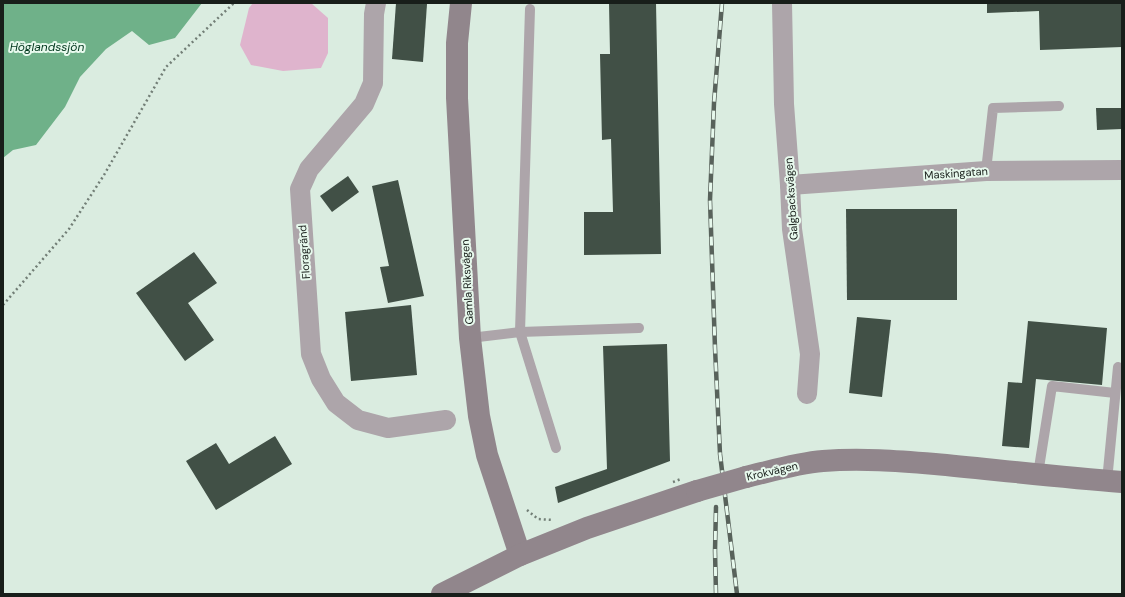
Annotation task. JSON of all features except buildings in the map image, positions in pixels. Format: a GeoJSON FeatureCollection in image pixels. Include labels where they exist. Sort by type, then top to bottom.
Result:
{"type":"FeatureCollection","features":[{"type":"Feature","properties":{"kind":"street","name":"Floragränd"},"geometry":{"type":"LineString","coordinates":[[376,3],[374,14],[373,83],[364,104],[309,169],[300,189],[311,354],[321,380],[336,403],[358,420],[388,428],[446,420]]}},
{"type":"Feature","properties":{"kind":"street","name":"Gamla Riksvägen"},"geometry":{"type":"LineString","coordinates":[[461,3],[457,43],[457,98],[470,338],[478,416],[486,447],[520,555]]}},
{"type":"Feature","properties":{"kind":"street","name":"Galgbacksvägen"},"geometry":{"type":"LineString","coordinates":[[782,3],[784,104],[792,229],[810,354],[807,394]]}},
{"type":"Feature","properties":{"kind":"street","name":"Maskingatan"},"geometry":{"type":"LineString","coordinates":[[790,184],[986,171],[1122,170]]}},
{"type":"Feature","properties":{"kind":"street","name":"Krokvägen"},"geometry":{"type":"LineString","coordinates":[[442,594],[520,555],[587,528],[680,496],[746,477],[822,461],[850,459],[878,460],[1115,482]]}},
{"type":"Feature","properties":{"kind":"lane"},"geometry":{"type":"LineString","coordinates":[[530,9],[520,332],[556,448]]}},
{"type":"Feature","properties":{"kind":"lane"},"geometry":{"type":"LineString","coordinates":[[986,171],[993,108],[1059,106]]}},
{"type":"Feature","properties":{"kind":"lane"},"geometry":{"type":"LineString","coordinates":[[470,338],[520,332],[639,328]]}},
{"type":"Feature","properties":{"kind":"lane"},"geometry":{"type":"LineString","coordinates":[[1115,482],[1115,393],[1118,367]]}},
{"type":"Feature","properties":{"kind":"lane"},"geometry":{"type":"LineString","coordinates":[[1038,474],[1052,386],[1115,393]]}},
{"type":"Feature","properties":{"kind":"path"},"geometry":{"type":"LineString","coordinates":[[3,305],[69,229],[104,175],[166,67],[234,3]]}},
{"type":"Feature","properties":{"kind":"shaded area"},"geometry":{"type":"Polygon","coordinates":[[[253,3],[311,3],[328,18],[328,53],[321,68],[283,71],[251,65],[240,45],[249,8],[253,3]]]}},
{"type":"Feature","properties":{"kind":"water","name":"Höglandssjön"},"geometry":{"type":"Polygon","coordinates":[[[3,3],[202,3],[175,38],[149,45],[132,31],[106,49],[80,77],[65,107],[36,145],[13,150],[3,158],[3,3]]]}},
{"type":"Feature","properties":{"kind":"railway"},"geometry":{"type":"LineString","coordinates":[[722,3],[714,103],[710,200],[720,454],[737,594]]}},
{"type":"Feature","properties":{"kind":"railway"},"geometry":{"type":"LineString","coordinates":[[716,507],[716,594]]}}]}
